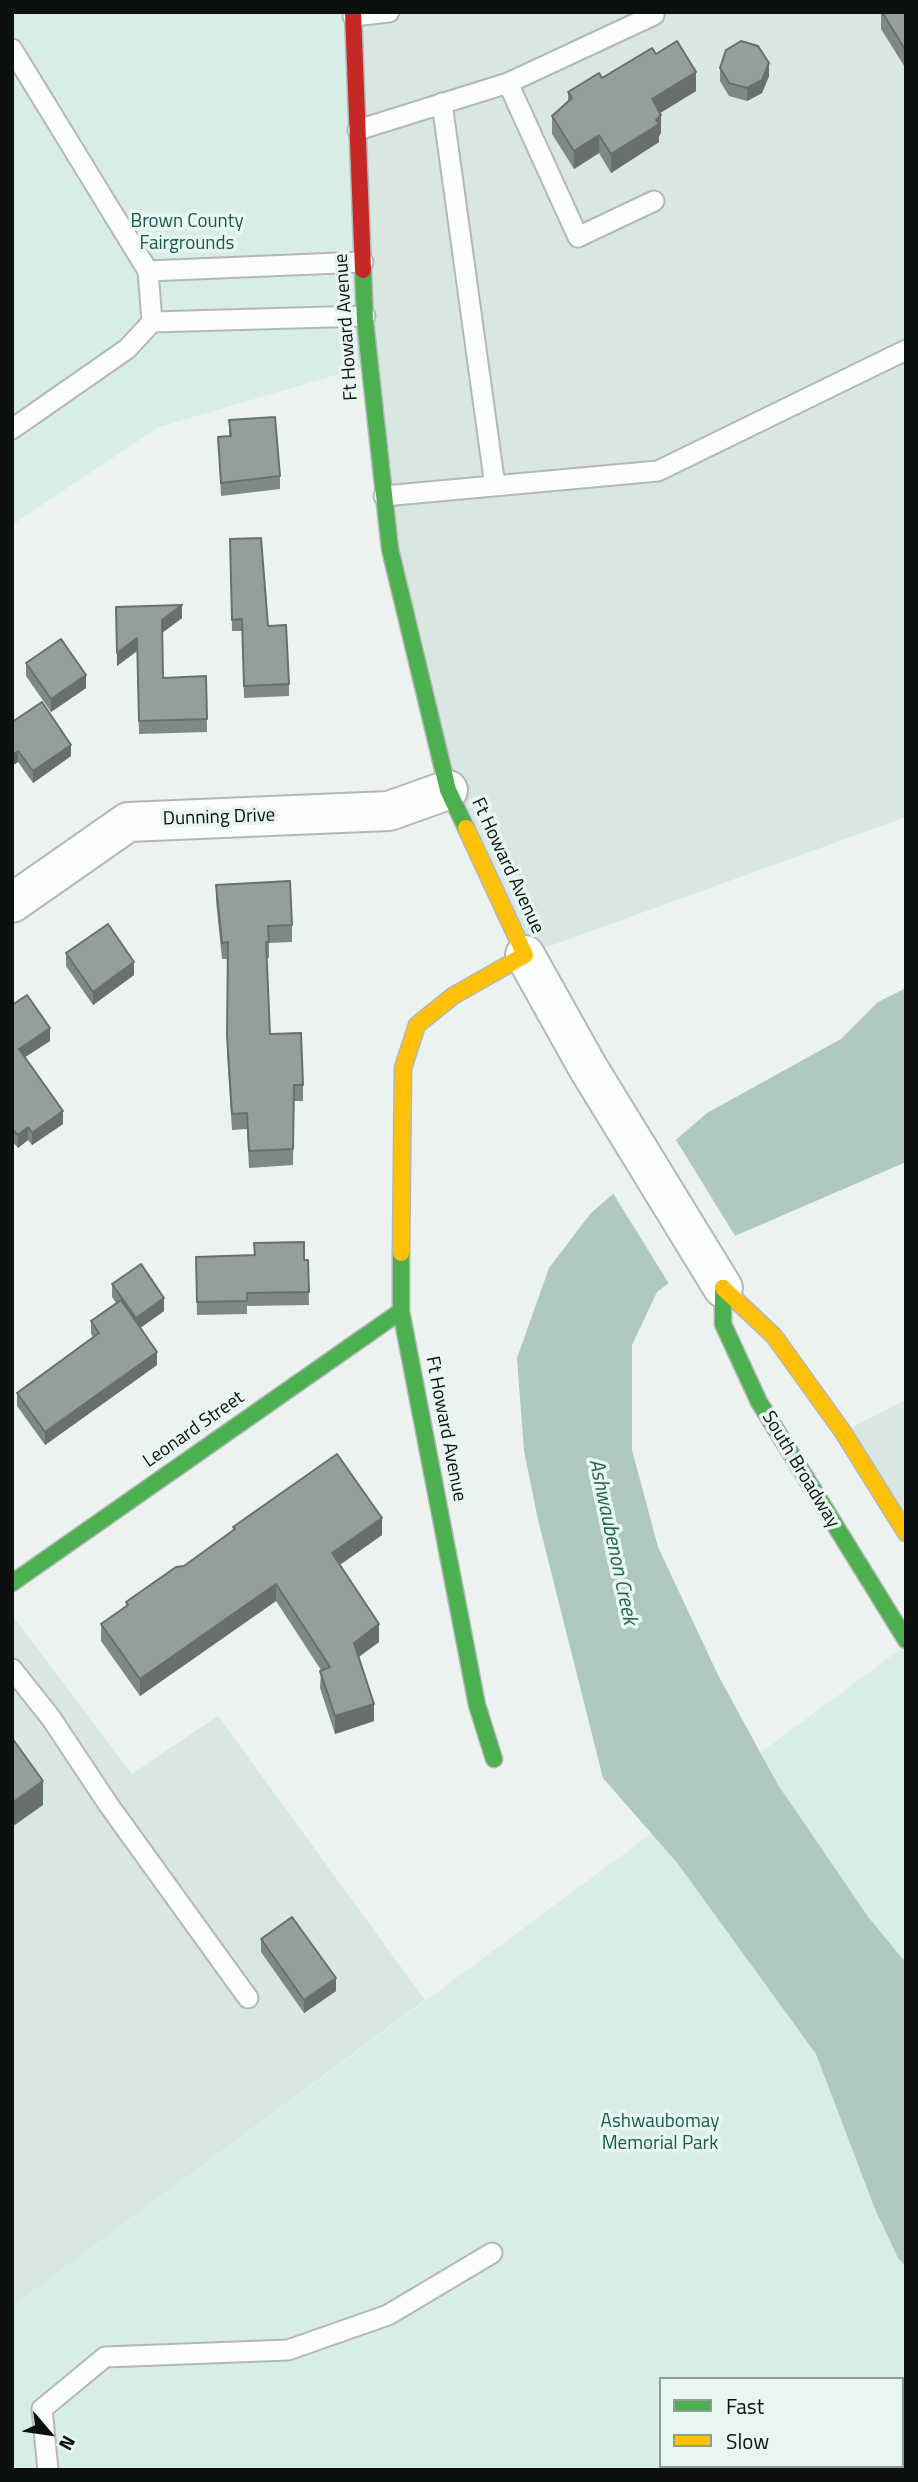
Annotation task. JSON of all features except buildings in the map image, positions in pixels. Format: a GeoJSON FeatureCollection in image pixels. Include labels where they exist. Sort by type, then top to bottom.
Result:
{"type":"FeatureCollection","features":[{"type":"Feature","properties":{"kind":"street","name":"Ft Howard Avenue"},"geometry":{"type":"LineString","coordinates":[[353,14],[365,316],[390,550],[447,790],[525,955],[453,996],[417,1025],[402,1068],[401,1311],[477,1705],[494,1759]]}},
{"type":"Feature","properties":{"kind":"street","name":"Dunning Drive"},"geometry":{"type":"LineString","coordinates":[[12,903],[128,822],[389,811],[447,790]]}},
{"type":"Feature","properties":{"kind":"street"},"geometry":{"type":"LineString","coordinates":[[525,955],[624,1126],[723,1288],[774,1336],[843,1432],[906,1533]]}},
{"type":"Feature","properties":{"kind":"street","name":"South Broadway"},"geometry":{"type":"LineString","coordinates":[[723,1288],[723,1324],[758,1402],[906,1640]]}},
{"type":"Feature","properties":{"kind":"street","name":"Leonard Street"},"geometry":{"type":"LineString","coordinates":[[12,1583],[401,1311]]}},
{"type":"Feature","properties":{"kind":"lane"},"geometry":{"type":"LineString","coordinates":[[353,14],[389,12]]}},
{"type":"Feature","properties":{"kind":"lane"},"geometry":{"type":"LineString","coordinates":[[358,130],[508,83],[654,15],[652,12]]}},
{"type":"Feature","properties":{"kind":"lane"},"geometry":{"type":"LineString","coordinates":[[12,49],[148,271],[152,322]]}},
{"type":"Feature","properties":{"kind":"lane"},"geometry":{"type":"LineString","coordinates":[[508,83],[578,237],[654,201]]}},
{"type":"Feature","properties":{"kind":"lane"},"geometry":{"type":"LineString","coordinates":[[442,103],[495,486]]}},
{"type":"Feature","properties":{"kind":"lane"},"geometry":{"type":"LineString","coordinates":[[148,271],[363,262]]}},
{"type":"Feature","properties":{"kind":"lane"},"geometry":{"type":"LineString","coordinates":[[12,429],[127,349],[152,322],[365,316]]}},
{"type":"Feature","properties":{"kind":"lane"},"geometry":{"type":"LineString","coordinates":[[384,496],[657,471],[906,350]]}},
{"type":"Feature","properties":{"kind":"lane"},"geometry":{"type":"LineString","coordinates":[[12,1669],[51,1718],[108,1804],[248,1998]]}},
{"type":"Feature","properties":{"kind":"lane"},"geometry":{"type":"LineString","coordinates":[[48,2470],[42,2409],[106,2357],[288,2350],[387,2315],[492,2253]]}},
{"type":"Feature","properties":{"kind":"shaded area"},"geometry":{"type":"Polygon","coordinates":[[[353,12],[906,12],[906,817],[525,955],[448,790],[390,549],[353,12]]]}},
{"type":"Feature","properties":{"kind":"shaded area"},"geometry":{"type":"Polygon","coordinates":[[[906,1400],[906,1533],[843,1432],[906,1400]]]}},
{"type":"Feature","properties":{"kind":"shaded area"},"geometry":{"type":"Polygon","coordinates":[[[12,1615],[132,1774],[218,1716],[425,2000],[12,2307],[12,1615]]]}},
{"type":"Feature","properties":{"kind":"green space","name":"Brown County Fairgrounds"},"geometry":{"type":"Polygon","coordinates":[[[12,12],[353,12],[370,365],[159,427],[12,525],[12,12]]]}},
{"type":"Feature","properties":{"kind":"green space","name":"Ashwaubomay Memorial Park"},"geometry":{"type":"Polygon","coordinates":[[[906,1645],[906,2470],[12,2470],[12,2307],[906,1645]]]}},
{"type":"Feature","properties":{"kind":"water","name":"Ashwaubenon Creek"},"geometry":{"type":"Polygon","coordinates":[[[906,988],[906,1162],[730,1238],[657,1292],[632,1345],[632,1450],[658,1547],[718,1675],[778,1785],[869,1918],[906,1963],[906,2267],[898,2258],[875,2209],[816,2054],[678,1864],[603,1778],[538,1520],[524,1451],[517,1358],[549,1268],[591,1213],[707,1113],[841,1039],[878,1002],[906,988]]]}},
{"type":"Feature","properties":{"kind":"pier"},"geometry":{"type":"Polygon","coordinates":[[[673,1135],[737,1239],[671,1287],[611,1190],[673,1135]]]}},
{"type":"Feature","properties":{"kind":"traffic: fast"},"geometry":{"type":"LineString","coordinates":[[363,270],[365,321],[390,549],[448,790],[466,828]]}},
{"type":"Feature","properties":{"kind":"traffic: fast"},"geometry":{"type":"LineString","coordinates":[[401,1253],[401,1311],[477,1705],[494,1759]]}},
{"type":"Feature","properties":{"kind":"traffic: fast"},"geometry":{"type":"LineString","coordinates":[[723,1288],[723,1324],[759,1402],[906,1640]]}},
{"type":"Feature","properties":{"kind":"traffic: fast"},"geometry":{"type":"LineString","coordinates":[[12,1583],[401,1311]]}},
{"type":"Feature","properties":{"kind":"traffic: slow"},"geometry":{"type":"LineString","coordinates":[[401,1253],[403,1068],[417,1025],[453,996],[525,955],[466,828]]}},
{"type":"Feature","properties":{"kind":"traffic: slow"},"geometry":{"type":"LineString","coordinates":[[723,1288],[774,1336],[843,1432],[906,1533]]}},
{"type":"Feature","properties":{"kind":"traffic: jam"},"geometry":{"type":"LineString","coordinates":[[353,12],[363,270]]}}]}
